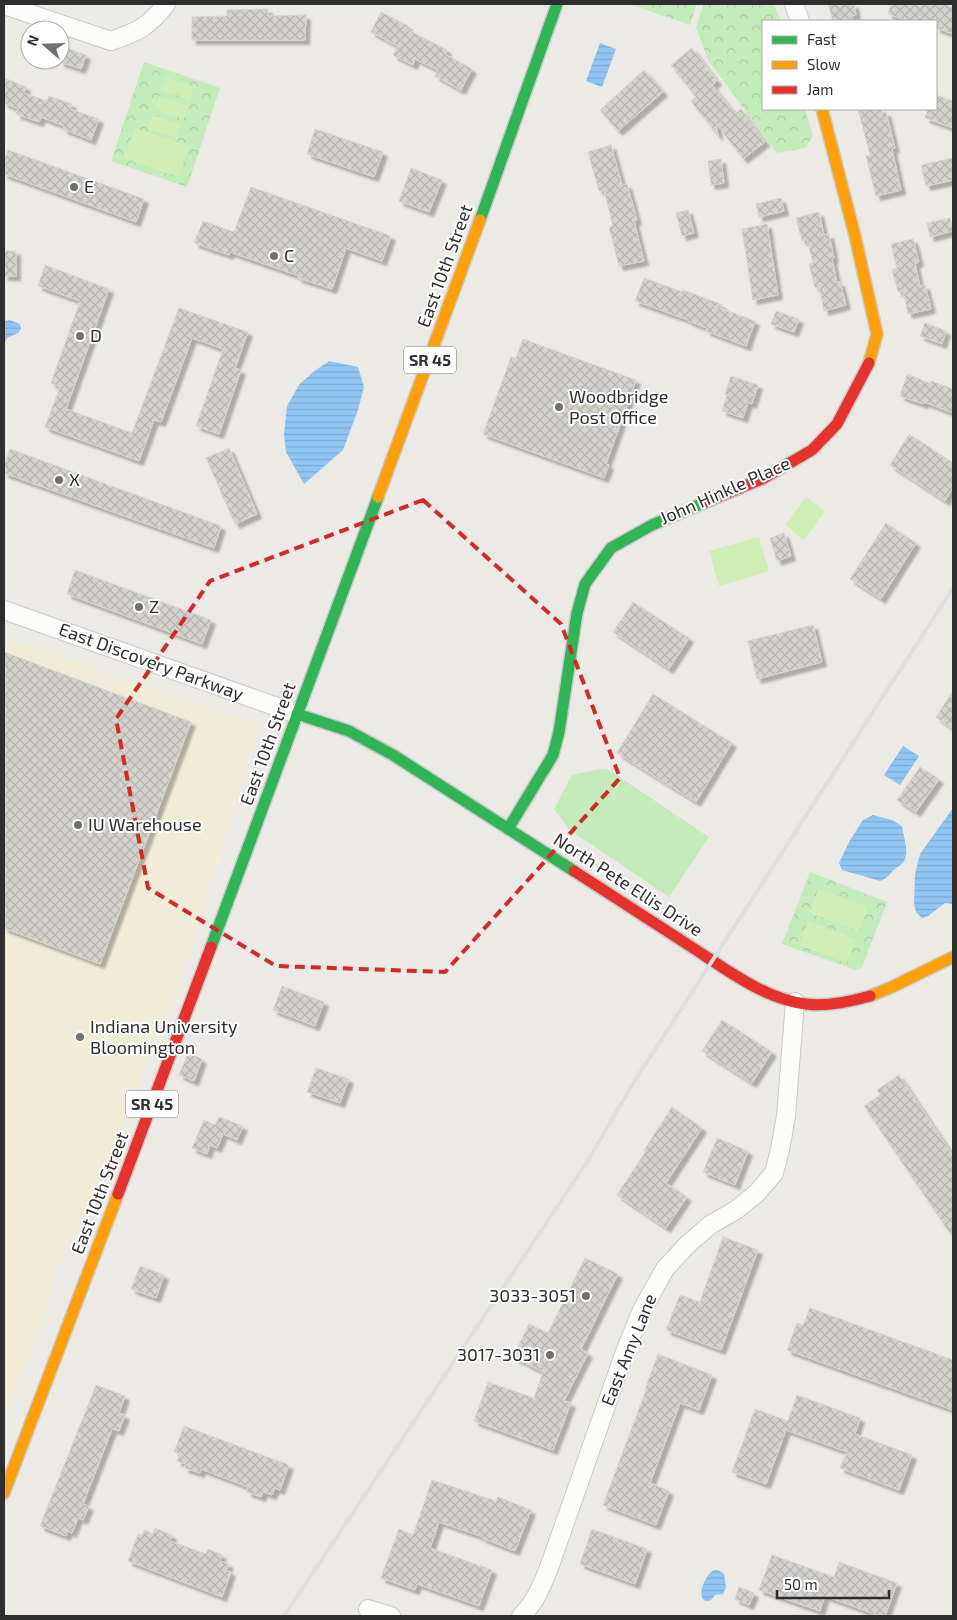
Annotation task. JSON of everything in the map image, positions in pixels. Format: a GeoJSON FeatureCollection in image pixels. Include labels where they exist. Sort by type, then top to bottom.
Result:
{"type":"FeatureCollection","features":[{"type":"Feature","properties":{"kind":"street"},"geometry":{"type":"LineString","coordinates":[[4,5],[111,41],[144,27],[151,22],[166,4]]}},
{"type":"Feature","properties":{"kind":"street","name":"East 10th Street"},"geometry":{"type":"LineString","coordinates":[[4,1492],[265,804],[428,365],[557,4]]}},
{"type":"Feature","properties":{"kind":"street"},"geometry":{"type":"LineString","coordinates":[[794,4],[800,20]]}},
{"type":"Feature","properties":{"kind":"street","name":"John Hinkle Place"},"geometry":{"type":"LineString","coordinates":[[508,829],[553,755],[559,732],[577,613],[585,584],[611,548],[652,525],[764,478],[812,450],[837,424],[868,366],[877,334],[856,236],[822,110]]}},
{"type":"Feature","properties":{"kind":"street","name":"East Discovery Parkway"},"geometry":{"type":"LineString","coordinates":[[4,610],[297,714]]}},
{"type":"Feature","properties":{"kind":"street","name":"North Pete Ellis Drive"},"geometry":{"type":"LineString","coordinates":[[297,714],[349,731],[384,750],[725,968],[770,993],[795,1002],[816,1004],[864,998],[884,992],[953,956]]}},
{"type":"Feature","properties":{"kind":"street","name":"East Amy Lane"},"geometry":{"type":"LineString","coordinates":[[521,1616],[540,1590],[626,1349],[642,1310],[665,1269],[686,1246],[710,1225],[736,1210],[757,1193],[774,1173],[786,1116],[795,1002]]}},
{"type":"Feature","properties":{"kind":"street"},"geometry":{"type":"LineString","coordinates":[[368,1609],[391,1616]]}},
{"type":"Feature","properties":{"kind":"highlighted area"},"geometry":{"type":"Polygon","coordinates":[[[423,500],[561,624],[620,778],[445,972],[276,966],[148,888],[116,719],[210,581],[423,500]]]}},
{"type":"Feature","properties":{"kind":"shaded area","name":"Indiana University Bloomington"},"geometry":{"type":"Polygon","coordinates":[[[4,637],[260,726],[185,967],[90,1203],[61,1261],[4,1425],[4,637]]]}},
{"type":"Feature","properties":{"kind":"green space"},"geometry":{"type":"Polygon","coordinates":[[[630,4],[697,4],[690,25],[630,4]]]}},
{"type":"Feature","properties":{"kind":"green space"},"geometry":{"type":"Polygon","coordinates":[[[704,4],[774,4],[781,20],[762,20],[762,110],[805,110],[813,136],[805,148],[777,153],[708,60],[696,27],[704,4]]]}},
{"type":"Feature","properties":{"kind":"green space"},"geometry":{"type":"Polygon","coordinates":[[[144,62],[220,88],[187,187],[111,161],[144,62]]]}},
{"type":"Feature","properties":{"kind":"green space"},"geometry":{"type":"Polygon","coordinates":[[[166,78],[194,87],[189,99],[161,90],[166,78]]]}},
{"type":"Feature","properties":{"kind":"green space"},"geometry":{"type":"Polygon","coordinates":[[[159,96],[188,106],[184,119],[155,109],[159,96]]]}},
{"type":"Feature","properties":{"kind":"green space"},"geometry":{"type":"Polygon","coordinates":[[[153,115],[181,125],[177,138],[148,129],[153,115]]]}},
{"type":"Feature","properties":{"kind":"green space"},"geometry":{"type":"Polygon","coordinates":[[[135,128],[189,146],[178,177],[124,158],[135,128]]]}},
{"type":"Feature","properties":{"kind":"green space"},"geometry":{"type":"Polygon","coordinates":[[[806,497],[825,511],[804,540],[785,525],[806,497]]]}},
{"type":"Feature","properties":{"kind":"green space"},"geometry":{"type":"Polygon","coordinates":[[[759,537],[769,571],[719,586],[709,551],[759,537]]]}},
{"type":"Feature","properties":{"kind":"green space"},"geometry":{"type":"Polygon","coordinates":[[[606,768],[709,837],[669,897],[570,830],[554,809],[572,775],[606,768]]]}},
{"type":"Feature","properties":{"kind":"green space"},"geometry":{"type":"Polygon","coordinates":[[[810,872],[887,902],[862,967],[856,970],[782,944],[810,872]]]}},
{"type":"Feature","properties":{"kind":"green space"},"geometry":{"type":"Polygon","coordinates":[[[818,889],[868,907],[859,931],[810,913],[818,889]]]}},
{"type":"Feature","properties":{"kind":"green space"},"geometry":{"type":"Polygon","coordinates":[[[808,921],[856,939],[847,963],[799,945],[808,921]]]}},
{"type":"Feature","properties":{"kind":"water"},"geometry":{"type":"Polygon","coordinates":[[[600,43],[616,49],[602,87],[586,81],[600,43]]]}},
{"type":"Feature","properties":{"kind":"water"},"geometry":{"type":"Polygon","coordinates":[[[10,320],[20,324],[21,329],[18,333],[7,338],[4,344],[4,321],[10,320]]]}},
{"type":"Feature","properties":{"kind":"water"},"geometry":{"type":"Polygon","coordinates":[[[329,361],[358,367],[364,387],[358,410],[343,450],[304,484],[286,452],[284,434],[287,406],[299,385],[329,361]]]}},
{"type":"Feature","properties":{"kind":"water"},"geometry":{"type":"Polygon","coordinates":[[[903,746],[919,756],[900,785],[884,775],[903,746]]]}},
{"type":"Feature","properties":{"kind":"water"},"geometry":{"type":"Polygon","coordinates":[[[953,808],[953,904],[945,903],[928,916],[922,918],[916,912],[914,904],[915,874],[920,854],[953,808]]]}},
{"type":"Feature","properties":{"kind":"water"},"geometry":{"type":"Polygon","coordinates":[[[873,815],[892,820],[902,826],[906,849],[906,857],[903,862],[886,878],[880,881],[842,870],[839,863],[850,840],[863,820],[873,815]]]}},
{"type":"Feature","properties":{"kind":"water"},"geometry":{"type":"Polygon","coordinates":[[[714,1570],[724,1574],[726,1587],[723,1594],[715,1595],[710,1600],[705,1601],[701,1592],[702,1588],[706,1579],[714,1570]]]}},
{"type":"Feature","properties":{"kind":"building"},"geometry":{"type":"Polygon","coordinates":[[[828,4],[854,4],[856,15],[852,16],[853,20],[833,20],[828,4]]]}},
{"type":"Feature","properties":{"kind":"building"},"geometry":{"type":"Polygon","coordinates":[[[891,4],[942,4],[953,7],[953,34],[937,28],[937,20],[905,20],[888,14],[891,4]]]}},
{"type":"Feature","properties":{"kind":"building"},"geometry":{"type":"Polygon","coordinates":[[[268,9],[268,16],[306,15],[305,40],[192,40],[192,17],[227,16],[227,10],[268,9]]]}},
{"type":"Feature","properties":{"kind":"building"},"geometry":{"type":"Polygon","coordinates":[[[381,12],[408,26],[406,29],[447,50],[445,54],[472,69],[461,90],[435,76],[438,70],[415,59],[413,65],[393,55],[398,46],[371,32],[381,12]]]}},
{"type":"Feature","properties":{"kind":"building"},"geometry":{"type":"Polygon","coordinates":[[[692,48],[717,81],[712,85],[735,114],[741,109],[765,142],[743,159],[716,123],[718,136],[691,101],[696,97],[671,65],[692,48]]]}},
{"type":"Feature","properties":{"kind":"building"},"geometry":{"type":"Polygon","coordinates":[[[70,49],[86,55],[81,69],[70,65],[70,49]]]}},
{"type":"Feature","properties":{"kind":"building"},"geometry":{"type":"Polygon","coordinates":[[[644,70],[663,92],[618,131],[600,110],[644,70]]]}},
{"type":"Feature","properties":{"kind":"building"},"geometry":{"type":"Polygon","coordinates":[[[4,78],[26,87],[24,93],[47,101],[49,96],[72,104],[70,109],[99,119],[91,140],[63,129],[64,126],[41,117],[39,122],[16,114],[18,109],[4,103],[4,78]]]}},
{"type":"Feature","properties":{"kind":"building"},"geometry":{"type":"Polygon","coordinates":[[[937,95],[953,101],[953,128],[925,118],[928,110],[937,110],[937,95]]]}},
{"type":"Feature","properties":{"kind":"building"},"geometry":{"type":"Polygon","coordinates":[[[858,110],[881,110],[882,113],[886,112],[895,148],[892,149],[901,190],[876,196],[866,156],[870,155],[858,110]]]}},
{"type":"Feature","properties":{"kind":"building"},"geometry":{"type":"Polygon","coordinates":[[[315,129],[383,152],[374,177],[307,154],[315,129]]]}},
{"type":"Feature","properties":{"kind":"building"},"geometry":{"type":"Polygon","coordinates":[[[611,145],[622,185],[627,184],[637,220],[634,221],[644,261],[619,266],[609,227],[613,226],[604,190],[599,191],[588,152],[611,145]]]}},
{"type":"Feature","properties":{"kind":"building","name":"E"},"geometry":{"type":"Polygon","coordinates":[[[8,150],[144,199],[136,222],[4,174],[4,163],[8,150]]]}},
{"type":"Feature","properties":{"kind":"building"},"geometry":{"type":"Polygon","coordinates":[[[953,158],[953,180],[926,186],[921,165],[953,158]]]}},
{"type":"Feature","properties":{"kind":"building"},"geometry":{"type":"Polygon","coordinates":[[[721,159],[724,183],[711,185],[708,161],[721,159]]]}},
{"type":"Feature","properties":{"kind":"building"},"geometry":{"type":"Polygon","coordinates":[[[411,168],[442,180],[429,212],[399,201],[411,168]]]}},
{"type":"Feature","properties":{"kind":"building"},"geometry":{"type":"Polygon","coordinates":[[[251,187],[391,236],[382,261],[346,248],[332,289],[230,252],[229,255],[194,243],[203,221],[234,232],[251,187]]]}},
{"type":"Feature","properties":{"kind":"building"},"geometry":{"type":"Polygon","coordinates":[[[781,198],[784,211],[759,217],[756,204],[781,198]]]}},
{"type":"Feature","properties":{"kind":"building"},"geometry":{"type":"Polygon","coordinates":[[[688,210],[694,233],[682,236],[676,213],[688,210]]]}},
{"type":"Feature","properties":{"kind":"building"},"geometry":{"type":"Polygon","coordinates":[[[819,212],[824,235],[829,234],[837,283],[840,282],[846,305],[824,311],[819,287],[815,288],[809,264],[813,263],[807,239],[802,241],[796,218],[819,212]]]}},
{"type":"Feature","properties":{"kind":"building"},"geometry":{"type":"Polygon","coordinates":[[[950,218],[953,231],[930,237],[927,223],[950,218]]]}},
{"type":"Feature","properties":{"kind":"building"},"geometry":{"type":"Polygon","coordinates":[[[767,224],[778,295],[753,300],[742,229],[767,224]]]}},
{"type":"Feature","properties":{"kind":"building"},"geometry":{"type":"Polygon","coordinates":[[[913,239],[919,262],[915,264],[920,286],[925,285],[931,309],[908,314],[903,290],[898,292],[892,270],[897,268],[891,244],[913,239]]]}},
{"type":"Feature","properties":{"kind":"building"},"geometry":{"type":"Polygon","coordinates":[[[4,251],[16,251],[16,276],[4,276],[4,251]]]}},
{"type":"Feature","properties":{"kind":"building"},"geometry":{"type":"Polygon","coordinates":[[[45,265],[109,289],[66,409],[132,433],[179,308],[248,332],[235,368],[241,370],[219,434],[196,426],[223,349],[192,338],[161,422],[154,420],[139,461],[45,427],[60,387],[51,383],[80,301],[38,286],[45,265]]]}},
{"type":"Feature","properties":{"kind":"building"},"geometry":{"type":"Polygon","coordinates":[[[644,278],[723,305],[714,306],[755,321],[746,346],[706,331],[707,328],[688,320],[635,301],[644,278]]]}},
{"type":"Feature","properties":{"kind":"building"},"geometry":{"type":"Polygon","coordinates":[[[776,311],[799,319],[794,332],[771,324],[776,311]]]}},
{"type":"Feature","properties":{"kind":"building"},"geometry":{"type":"Polygon","coordinates":[[[925,323],[946,331],[942,344],[920,336],[925,323]]]}},
{"type":"Feature","properties":{"kind":"building","name":"Woodbridge Post Office"},"geometry":{"type":"Polygon","coordinates":[[[523,339],[636,380],[606,464],[609,465],[604,478],[483,434],[511,357],[516,358],[523,339]]]}},
{"type":"Feature","properties":{"kind":"building"},"geometry":{"type":"Polygon","coordinates":[[[907,374],[953,389],[953,413],[924,402],[923,404],[900,396],[907,374]]]}},
{"type":"Feature","properties":{"kind":"building"},"geometry":{"type":"Polygon","coordinates":[[[731,376],[758,385],[752,404],[748,402],[743,418],[722,411],[731,376]]]}},
{"type":"Feature","properties":{"kind":"building"},"geometry":{"type":"Polygon","coordinates":[[[909,434],[953,463],[953,487],[945,501],[890,465],[909,434]]]}},
{"type":"Feature","properties":{"kind":"building"},"geometry":{"type":"Polygon","coordinates":[[[229,448],[257,514],[235,524],[206,458],[229,448]]]}},
{"type":"Feature","properties":{"kind":"building"},"geometry":{"type":"Polygon","coordinates":[[[10,449],[221,526],[214,548],[4,473],[4,466],[10,449]]]}},
{"type":"Feature","properties":{"kind":"building"},"geometry":{"type":"Polygon","coordinates":[[[886,523],[916,543],[881,599],[850,579],[886,523]]]}},
{"type":"Feature","properties":{"kind":"building"},"geometry":{"type":"Polygon","coordinates":[[[784,533],[791,556],[777,561],[770,538],[784,533]]]}},
{"type":"Feature","properties":{"kind":"building","name":"Z"},"geometry":{"type":"Polygon","coordinates":[[[75,570],[211,620],[202,644],[67,594],[75,570]]]}},
{"type":"Feature","properties":{"kind":"building"},"geometry":{"type":"Polygon","coordinates":[[[633,602],[689,638],[669,669],[613,632],[633,602]]]}},
{"type":"Feature","properties":{"kind":"building"},"geometry":{"type":"Polygon","coordinates":[[[813,625],[822,662],[757,679],[748,641],[813,625]]]}},
{"type":"Feature","properties":{"kind":"building","name":"IU Warehouse"},"geometry":{"type":"Polygon","coordinates":[[[4,652],[191,722],[100,964],[4,928],[4,652]]]}},
{"type":"Feature","properties":{"kind":"building"},"geometry":{"type":"Polygon","coordinates":[[[953,691],[953,729],[936,717],[953,691]]]}},
{"type":"Feature","properties":{"kind":"building"},"geometry":{"type":"Polygon","coordinates":[[[653,694],[732,743],[696,802],[617,753],[653,694]]]}},
{"type":"Feature","properties":{"kind":"building"},"geometry":{"type":"Polygon","coordinates":[[[920,767],[939,779],[916,812],[897,800],[920,767]]]}},
{"type":"Feature","properties":{"kind":"building"},"geometry":{"type":"Polygon","coordinates":[[[282,986],[324,1002],[315,1026],[273,1010],[282,986]]]}},
{"type":"Feature","properties":{"kind":"building"},"geometry":{"type":"Polygon","coordinates":[[[722,1020],[772,1052],[752,1083],[702,1051],[722,1020]]]}},
{"type":"Feature","properties":{"kind":"building"},"geometry":{"type":"Polygon","coordinates":[[[188,1053],[202,1059],[194,1081],[179,1075],[188,1053]]]}},
{"type":"Feature","properties":{"kind":"building"},"geometry":{"type":"Polygon","coordinates":[[[316,1068],[349,1079],[340,1103],[307,1092],[316,1068]]]}},
{"type":"Feature","properties":{"kind":"building"},"geometry":{"type":"Polygon","coordinates":[[[899,1075],[953,1156],[953,1238],[864,1106],[880,1095],[877,1090],[899,1075]]]}},
{"type":"Feature","properties":{"kind":"building"},"geometry":{"type":"Polygon","coordinates":[[[672,1107],[702,1128],[666,1183],[687,1197],[666,1228],[617,1195],[672,1107]]]}},
{"type":"Feature","properties":{"kind":"building"},"geometry":{"type":"Polygon","coordinates":[[[219,1117],[243,1126],[237,1140],[223,1134],[217,1148],[210,1145],[207,1154],[192,1148],[204,1120],[215,1125],[219,1117]]]}},
{"type":"Feature","properties":{"kind":"building"},"geometry":{"type":"Polygon","coordinates":[[[717,1138],[748,1151],[735,1185],[703,1172],[717,1138]]]}},
{"type":"Feature","properties":{"kind":"building"},"geometry":{"type":"Polygon","coordinates":[[[723,1237],[758,1250],[721,1350],[666,1330],[680,1295],[700,1302],[723,1237]]]}},
{"type":"Feature","properties":{"kind":"building"},"geometry":{"type":"Polygon","coordinates":[[[585,1258],[618,1274],[581,1349],[588,1353],[564,1401],[571,1403],[553,1450],[474,1421],[488,1382],[534,1398],[543,1372],[513,1357],[529,1324],[548,1333],[585,1258]]]}},
{"type":"Feature","properties":{"kind":"building"},"geometry":{"type":"Polygon","coordinates":[[[140,1266],[164,1275],[156,1298],[131,1289],[140,1266]]]}},
{"type":"Feature","properties":{"kind":"building"},"geometry":{"type":"Polygon","coordinates":[[[810,1308],[953,1360],[953,1410],[787,1350],[797,1323],[803,1325],[810,1308]]]}},
{"type":"Feature","properties":{"kind":"building"},"geometry":{"type":"Polygon","coordinates":[[[658,1354],[712,1375],[699,1410],[680,1403],[650,1483],[669,1491],[656,1525],[603,1505],[658,1354]]]}},
{"type":"Feature","properties":{"kind":"building"},"geometry":{"type":"Polygon","coordinates":[[[96,1385],[125,1396],[119,1413],[125,1415],[119,1431],[112,1429],[83,1504],[89,1506],[83,1520],[78,1518],[72,1533],[68,1531],[66,1536],[40,1526],[96,1385]]]}},
{"type":"Feature","properties":{"kind":"building"},"geometry":{"type":"Polygon","coordinates":[[[797,1395],[860,1418],[855,1434],[912,1455],[899,1490],[840,1468],[847,1452],[786,1430],[766,1484],[732,1472],[755,1409],[788,1421],[797,1395]]]}},
{"type":"Feature","properties":{"kind":"building"},"geometry":{"type":"Polygon","coordinates":[[[184,1426],[289,1465],[280,1490],[275,1488],[272,1495],[263,1492],[261,1497],[247,1492],[248,1487],[201,1469],[200,1473],[184,1468],[186,1464],[177,1461],[180,1454],[174,1452],[184,1426]]]}},
{"type":"Feature","properties":{"kind":"building"},"geometry":{"type":"Polygon","coordinates":[[[432,1480],[496,1501],[498,1497],[531,1510],[515,1551],[483,1537],[439,1522],[430,1548],[492,1570],[479,1606],[417,1584],[415,1590],[381,1578],[399,1529],[413,1535],[432,1480]]]}},
{"type":"Feature","properties":{"kind":"building"},"geometry":{"type":"Polygon","coordinates":[[[155,1528],[172,1535],[170,1541],[206,1554],[208,1549],[222,1555],[220,1561],[229,1564],[226,1570],[231,1572],[222,1597],[128,1561],[138,1534],[143,1535],[144,1530],[153,1534],[155,1528]]]}},
{"type":"Feature","properties":{"kind":"building"},"geometry":{"type":"Polygon","coordinates":[[[592,1529],[647,1549],[635,1584],[580,1564],[592,1529]]]}},
{"type":"Feature","properties":{"kind":"building"},"geometry":{"type":"Polygon","coordinates":[[[772,1555],[834,1577],[839,1562],[897,1583],[885,1616],[880,1616],[825,1596],[820,1611],[759,1590],[772,1555]]]}},
{"type":"Feature","properties":{"kind":"building"},"geometry":{"type":"Polygon","coordinates":[[[739,1587],[754,1593],[749,1605],[735,1599],[739,1587]]]}},
{"type":"Feature","properties":{"kind":"railway"},"geometry":{"type":"LineString","coordinates":[[284,1616],[587,1162],[634,1082],[953,588]]}},
{"type":"Feature","properties":{"kind":"traffic: fast"},"geometry":{"type":"LineString","coordinates":[[480,220],[557,4]]}},
{"type":"Feature","properties":{"kind":"traffic: fast"},"geometry":{"type":"LineString","coordinates":[[211,947],[378,497]]}},
{"type":"Feature","properties":{"kind":"traffic: fast"},"geometry":{"type":"LineString","coordinates":[[508,829],[553,755],[559,732],[577,613],[585,584],[611,548],[652,525],[706,502]]}},
{"type":"Feature","properties":{"kind":"traffic: fast"},"geometry":{"type":"LineString","coordinates":[[297,714],[349,731],[393,755],[574,871]]}},
{"type":"Feature","properties":{"kind":"traffic: slow"},"geometry":{"type":"LineString","coordinates":[[822,110],[855,236],[877,334],[869,363]]}},
{"type":"Feature","properties":{"kind":"traffic: slow"},"geometry":{"type":"LineString","coordinates":[[378,497],[480,220]]}},
{"type":"Feature","properties":{"kind":"traffic: slow"},"geometry":{"type":"LineString","coordinates":[[870,996],[953,957]]}},
{"type":"Feature","properties":{"kind":"traffic: slow"},"geometry":{"type":"LineString","coordinates":[[4,1493],[118,1194]]}},
{"type":"Feature","properties":{"kind":"traffic: jam"},"geometry":{"type":"LineString","coordinates":[[706,502],[764,478],[812,450],[837,424],[869,363]]}},
{"type":"Feature","properties":{"kind":"traffic: jam"},"geometry":{"type":"LineString","coordinates":[[574,871],[731,973],[775,996],[790,1001],[822,1005],[870,996]]}},
{"type":"Feature","properties":{"kind":"traffic: jam"},"geometry":{"type":"LineString","coordinates":[[118,1194],[211,947]]}},
{"type":"Feature","properties":{"kind":"place","name":"E"},"geometry":{"type":"Point","coordinates":[74,187]}},
{"type":"Feature","properties":{"kind":"place","name":"C"},"geometry":{"type":"Point","coordinates":[274,256]}},
{"type":"Feature","properties":{"kind":"place","name":"D"},"geometry":{"type":"Point","coordinates":[80,336]}},
{"type":"Feature","properties":{"kind":"place","name":"Woodbridge Post Office"},"geometry":{"type":"Point","coordinates":[559,407]}},
{"type":"Feature","properties":{"kind":"place","name":"X"},"geometry":{"type":"Point","coordinates":[59,480]}},
{"type":"Feature","properties":{"kind":"place","name":"Z"},"geometry":{"type":"Point","coordinates":[139,607]}},
{"type":"Feature","properties":{"kind":"place","name":"IU Warehouse"},"geometry":{"type":"Point","coordinates":[78,825]}},
{"type":"Feature","properties":{"kind":"place","name":"Indiana University Bloomington"},"geometry":{"type":"Point","coordinates":[80,1037]}},
{"type":"Feature","properties":{"kind":"place","name":"3033-3051"},"geometry":{"type":"Point","coordinates":[586,1296]}},
{"type":"Feature","properties":{"kind":"place","name":"3017-3031"},"geometry":{"type":"Point","coordinates":[550,1355]}}]}
